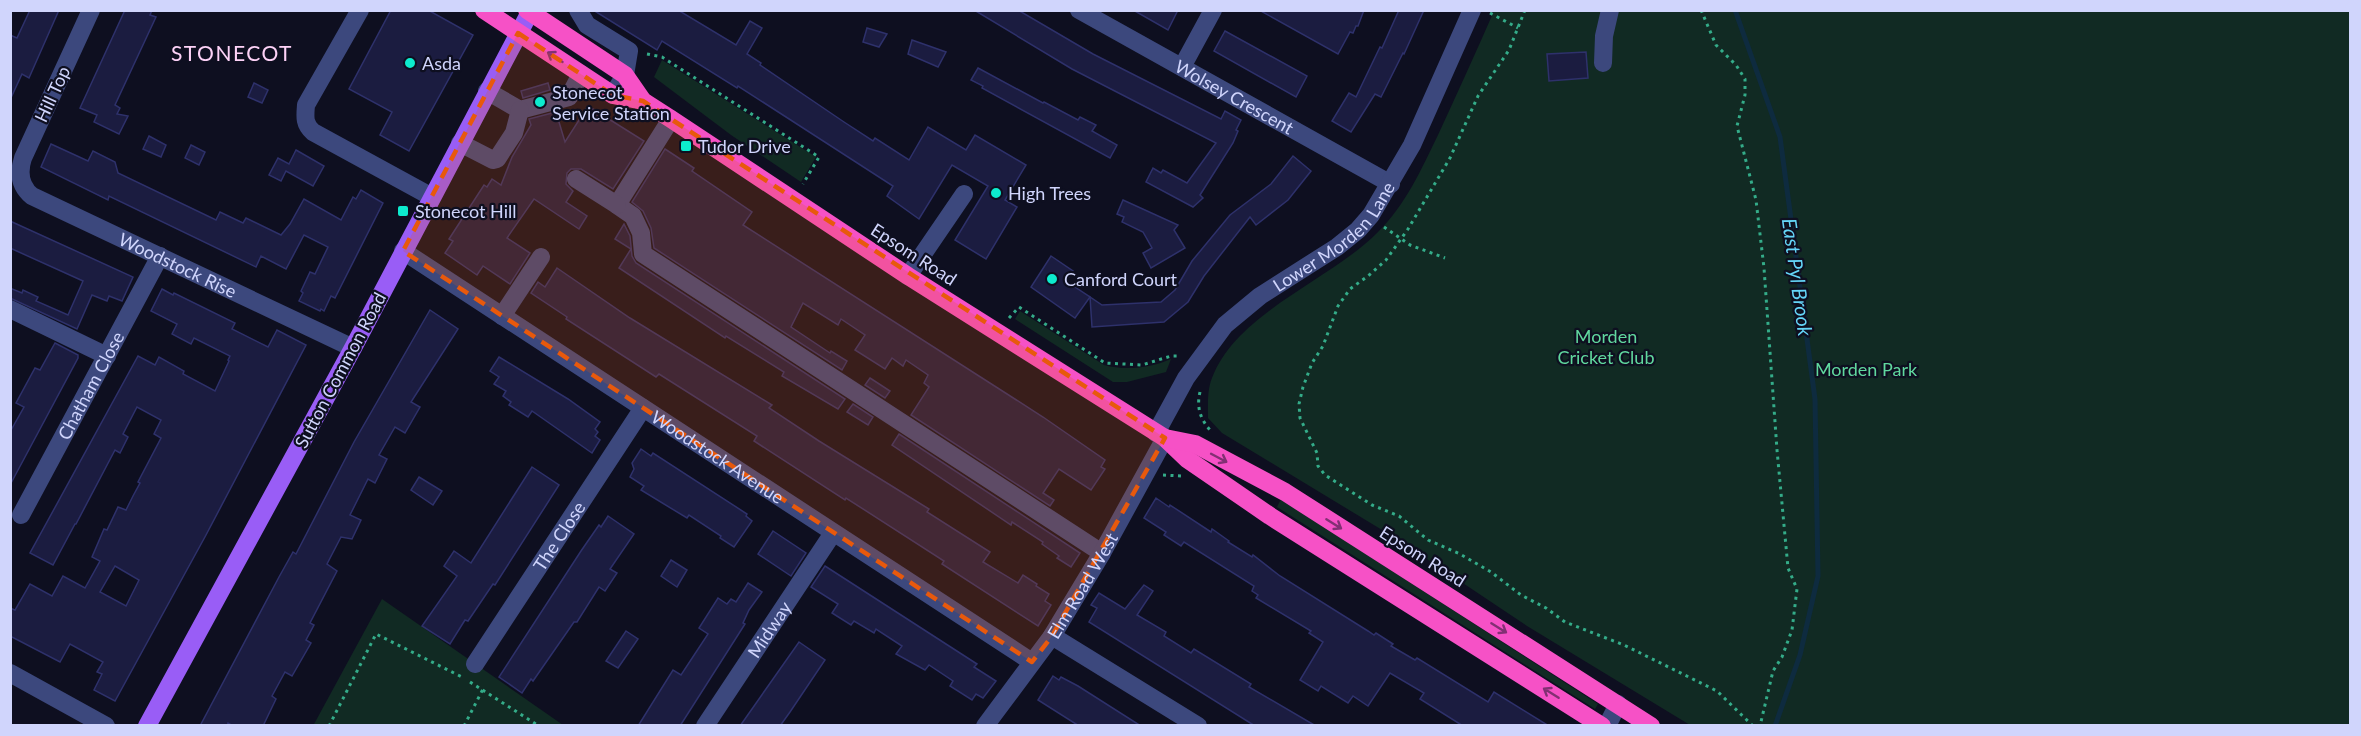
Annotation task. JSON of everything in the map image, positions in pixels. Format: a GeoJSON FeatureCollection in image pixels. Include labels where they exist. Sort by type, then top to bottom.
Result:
{"type":"FeatureCollection","features":[{"type":"Feature","properties":{"kind":"highway"},"geometry":{"type":"LineString","coordinates":[[484,10],[518,33]]}},
{"type":"Feature","properties":{"kind":"highway","name":"Epsom Road"},"geometry":{"type":"LineString","coordinates":[[530,11],[625,75],[643,101]]}},
{"type":"Feature","properties":{"kind":"highway","name":"Epsom Road"},"geometry":{"type":"LineString","coordinates":[[518,33],[613,94],[643,101],[908,276],[1160,435],[1186,459],[1270,516],[1602,726]]}},
{"type":"Feature","properties":{"kind":"highway","name":"Epsom Road"},"geometry":{"type":"LineString","coordinates":[[1160,435],[1194,444],[1285,492],[1651,726]]}},
{"type":"Feature","properties":{"kind":"main road","name":"Sutton Common Road"},"geometry":{"type":"LineString","coordinates":[[147,726],[353,348],[530,11]]}},
{"type":"Feature","properties":{"kind":"street","name":"Hill Top"},"geometry":{"type":"LineString","coordinates":[[16,180],[22,158],[91,10]]}},
{"type":"Feature","properties":{"kind":"street"},"geometry":{"type":"LineString","coordinates":[[360,10],[306,105],[304,116],[307,126],[432,197]]}},
{"type":"Feature","properties":{"kind":"street"},"geometry":{"type":"LineString","coordinates":[[578,10],[587,25],[629,51],[625,75],[613,94]]}},
{"type":"Feature","properties":{"kind":"street","name":"Wolsey Crescent"},"geometry":{"type":"LineString","coordinates":[[1079,10],[1391,184]]}},
{"type":"Feature","properties":{"kind":"street"},"geometry":{"type":"LineString","coordinates":[[1182,67],[1213,10]]}},
{"type":"Feature","properties":{"kind":"street","name":"Lower Morden Lane"},"geometry":{"type":"LineString","coordinates":[[1160,435],[1186,378],[1225,325],[1260,296],[1337,247],[1371,216],[1412,144],[1472,10]]}},
{"type":"Feature","properties":{"kind":"street"},"geometry":{"type":"LineString","coordinates":[[1603,63],[1604,36],[1610,10]]}},
{"type":"Feature","properties":{"kind":"street"},"geometry":{"type":"LineString","coordinates":[[487,92],[520,110],[569,97],[582,74]]}},
{"type":"Feature","properties":{"kind":"street"},"geometry":{"type":"LineString","coordinates":[[460,143],[493,160],[496,159],[514,134],[520,110]]}},
{"type":"Feature","properties":{"kind":"street"},"geometry":{"type":"LineString","coordinates":[[617,205],[671,119]]}},
{"type":"Feature","properties":{"kind":"street"},"geometry":{"type":"LineString","coordinates":[[576,179],[633,216],[641,232],[643,254],[1102,553]]}},
{"type":"Feature","properties":{"kind":"street","name":"Woodstock Rise"},"geometry":{"type":"LineString","coordinates":[[16,180],[32,196],[353,348]]}},
{"type":"Feature","properties":{"kind":"street"},"geometry":{"type":"LineString","coordinates":[[908,276],[964,194]]}},
{"type":"Feature","properties":{"kind":"street","name":"Woodstock Avenue"},"geometry":{"type":"LineString","coordinates":[[403,251],[1032,662]]}},
{"type":"Feature","properties":{"kind":"street","name":"Chatham Close"},"geometry":{"type":"LineString","coordinates":[[21,515],[160,256]]}},
{"type":"Feature","properties":{"kind":"street"},"geometry":{"type":"LineString","coordinates":[[501,316],[541,257]]}},
{"type":"Feature","properties":{"kind":"street"},"geometry":{"type":"LineString","coordinates":[[10,309],[107,356]]}},
{"type":"Feature","properties":{"kind":"street","name":"The Close"},"geometry":{"type":"LineString","coordinates":[[475,664],[643,408]]}},
{"type":"Feature","properties":{"kind":"street","name":"Elm Road West"},"geometry":{"type":"LineString","coordinates":[[985,726],[1052,636],[1102,553],[1160,435]]}},
{"type":"Feature","properties":{"kind":"street","name":"Midway"},"geometry":{"type":"LineString","coordinates":[[705,726],[832,533]]}},
{"type":"Feature","properties":{"kind":"street"},"geometry":{"type":"LineString","coordinates":[[1052,636],[1198,726]]}},
{"type":"Feature","properties":{"kind":"street"},"geometry":{"type":"LineString","coordinates":[[10,673],[106,726]]}},
{"type":"Feature","properties":{"kind":"street"},"geometry":{"type":"LineString","coordinates":[[1607,726],[1618,704]]}},
{"type":"Feature","properties":{"kind":"path"},"geometry":{"type":"LineString","coordinates":[[1485,10],[1518,28]]}},
{"type":"Feature","properties":{"kind":"path"},"geometry":{"type":"LineString","coordinates":[[1525,10],[1509,50],[1478,96],[1450,158],[1400,240],[1386,260],[1350,289],[1338,306],[1323,346],[1312,363],[1299,404],[1300,418],[1317,453],[1318,466],[1325,475],[1372,505],[1399,516],[1428,540],[1460,554],[1491,572],[1521,595],[1566,622],[1624,645],[1717,691],[1753,726]]}},
{"type":"Feature","properties":{"kind":"path"},"geometry":{"type":"LineString","coordinates":[[1701,10],[1716,45],[1736,65],[1745,79],[1745,95],[1737,126],[1756,200],[1765,279],[1788,568],[1797,590],[1792,630],[1782,657],[1773,671],[1760,726]]}},
{"type":"Feature","properties":{"kind":"path"},"geometry":{"type":"LineString","coordinates":[[642,53],[662,57],[819,157],[801,187]]}},
{"type":"Feature","properties":{"kind":"path"},"geometry":{"type":"LineString","coordinates":[[1371,216],[1400,240],[1445,258]]}},
{"type":"Feature","properties":{"kind":"path"},"geometry":{"type":"LineString","coordinates":[[1007,320],[1019,307],[1106,363],[1142,365],[1178,356]]}},
{"type":"Feature","properties":{"kind":"path"},"geometry":{"type":"LineString","coordinates":[[1201,389],[1198,399],[1202,419],[1216,437]]}},
{"type":"Feature","properties":{"kind":"path"},"geometry":{"type":"LineString","coordinates":[[1156,474],[1183,477]]}},
{"type":"Feature","properties":{"kind":"path"},"geometry":{"type":"LineString","coordinates":[[329,726],[376,634],[483,689],[539,726]]}},
{"type":"Feature","properties":{"kind":"path"},"geometry":{"type":"LineString","coordinates":[[464,726],[483,689]]}},
{"type":"Feature","properties":{"kind":"highlighted area"},"geometry":{"type":"Polygon","coordinates":[[[518,33],[613,95],[643,101],[1165,438],[1052,636],[1032,662],[403,251],[518,33]]]}},
{"type":"Feature","properties":{"kind":"green space","name":"Morden Park"},"geometry":{"type":"Polygon","coordinates":[[[1494,11],[2350,11],[2350,725],[1690,725],[1527,626],[1397,539],[1222,433],[1208,418],[1208,403],[1210,383],[1224,355],[1263,315],[1358,249],[1378,232],[1397,210],[1425,161],[1494,11]]]}},
{"type":"Feature","properties":{"kind":"green space"},"geometry":{"type":"Polygon","coordinates":[[[662,60],[816,157],[801,182],[731,135],[654,77],[662,60]]]}},
{"type":"Feature","properties":{"kind":"green space"},"geometry":{"type":"Polygon","coordinates":[[[1020,311],[1104,365],[1138,368],[1171,359],[1166,372],[1127,382],[1113,382],[1015,319],[1020,311]]]}},
{"type":"Feature","properties":{"kind":"green space"},"geometry":{"type":"Polygon","coordinates":[[[1281,499],[1598,704],[1595,709],[1277,507],[1281,499]]]}},
{"type":"Feature","properties":{"kind":"green space"},"geometry":{"type":"Polygon","coordinates":[[[382,599],[563,725],[313,726],[382,599]]]}},
{"type":"Feature","properties":{"kind":"building"},"geometry":{"type":"Polygon","coordinates":[[[30,10],[59,10],[29,78],[22,74],[10,100],[10,35],[17,38],[30,10]]]}},
{"type":"Feature","properties":{"kind":"building"},"geometry":{"type":"Polygon","coordinates":[[[125,10],[152,10],[150,15],[156,17],[115,105],[120,108],[117,114],[128,116],[119,134],[94,122],[97,115],[80,108],[125,10]]]}},
{"type":"Feature","properties":{"kind":"building","name":"Asda"},"geometry":{"type":"Polygon","coordinates":[[[391,10],[428,10],[473,35],[409,151],[380,135],[392,112],[349,89],[391,10]]]}},
{"type":"Feature","properties":{"kind":"building"},"geometry":{"type":"Polygon","coordinates":[[[593,10],[678,10],[736,45],[750,21],[762,28],[747,54],[873,141],[875,138],[909,160],[928,127],[966,150],[975,135],[1026,165],[1005,200],[1017,207],[986,259],[955,240],[988,186],[952,165],[919,219],[887,196],[893,186],[738,86],[737,88],[662,41],[657,50],[593,10]]]}},
{"type":"Feature","properties":{"kind":"building"},"geometry":{"type":"Polygon","coordinates":[[[974,10],[1018,10],[1093,54],[1221,119],[1225,111],[1241,120],[1233,143],[1200,195],[1203,198],[1193,207],[1146,182],[1153,168],[1161,173],[1163,170],[1187,183],[1216,143],[1072,69],[974,10]]]}},
{"type":"Feature","properties":{"kind":"building"},"geometry":{"type":"Polygon","coordinates":[[[1133,10],[1178,10],[1168,30],[1133,10]]]}},
{"type":"Feature","properties":{"kind":"building"},"geometry":{"type":"Polygon","coordinates":[[[1259,10],[1364,10],[1358,26],[1353,33],[1350,32],[1338,54],[1259,10]]]}},
{"type":"Feature","properties":{"kind":"building"},"geometry":{"type":"Polygon","coordinates":[[[1399,10],[1424,10],[1381,97],[1375,94],[1351,132],[1332,121],[1349,93],[1356,97],[1399,10]]]}},
{"type":"Feature","properties":{"kind":"building"},"geometry":{"type":"Polygon","coordinates":[[[867,28],[887,34],[879,47],[863,42],[867,28]]]}},
{"type":"Feature","properties":{"kind":"building"},"geometry":{"type":"Polygon","coordinates":[[[1225,31],[1307,76],[1296,97],[1214,51],[1225,31]]]}},
{"type":"Feature","properties":{"kind":"building"},"geometry":{"type":"Polygon","coordinates":[[[912,40],[946,52],[938,67],[908,54],[912,40]]]}},
{"type":"Feature","properties":{"kind":"building"},"geometry":{"type":"Polygon","coordinates":[[[1586,52],[1588,78],[1549,81],[1547,54],[1586,52]]]}},
{"type":"Feature","properties":{"kind":"building"},"geometry":{"type":"Polygon","coordinates":[[[978,68],[1078,120],[1080,117],[1096,125],[1092,131],[1117,145],[1110,158],[982,88],[983,86],[971,80],[978,68]]]}},
{"type":"Feature","properties":{"kind":"building"},"geometry":{"type":"Polygon","coordinates":[[[254,83],[268,90],[262,103],[248,97],[254,83]]]}},
{"type":"Feature","properties":{"kind":"building"},"geometry":{"type":"Polygon","coordinates":[[[548,83],[550,90],[523,98],[521,91],[548,83]]]}},
{"type":"Feature","properties":{"kind":"building"},"geometry":{"type":"Polygon","coordinates":[[[588,106],[644,141],[613,189],[581,169],[571,169],[567,173],[566,184],[573,191],[566,202],[587,216],[579,229],[534,199],[507,238],[530,253],[510,284],[483,266],[477,275],[445,253],[453,241],[449,239],[484,185],[487,187],[492,179],[501,185],[512,157],[531,125],[529,119],[556,112],[565,142],[588,106]]]}},
{"type":"Feature","properties":{"kind":"building"},"geometry":{"type":"Polygon","coordinates":[[[149,136],[166,145],[161,157],[143,149],[149,136]]]}},
{"type":"Feature","properties":{"kind":"building"},"geometry":{"type":"Polygon","coordinates":[[[51,144],[88,161],[93,151],[115,162],[118,173],[216,220],[220,212],[243,223],[246,218],[281,235],[304,199],[341,220],[353,197],[356,199],[361,190],[383,203],[335,298],[331,296],[324,311],[321,309],[320,311],[299,301],[310,272],[315,274],[328,247],[304,235],[286,269],[261,256],[256,267],[109,196],[108,200],[41,167],[51,144]]]}},
{"type":"Feature","properties":{"kind":"building"},"geometry":{"type":"Polygon","coordinates":[[[191,145],[205,152],[199,165],[185,158],[191,145]]]}},
{"type":"Feature","properties":{"kind":"building"},"geometry":{"type":"Polygon","coordinates":[[[665,149],[694,168],[692,171],[752,212],[743,225],[1043,417],[1105,460],[1101,467],[1105,469],[1091,490],[1059,469],[1043,493],[1054,500],[1050,506],[911,415],[929,387],[924,383],[928,375],[906,360],[903,366],[892,358],[885,369],[855,350],[865,335],[841,319],[838,325],[803,303],[791,327],[830,353],[831,351],[847,361],[842,370],[654,248],[651,228],[643,211],[632,202],[665,149]]]}},
{"type":"Feature","properties":{"kind":"building"},"geometry":{"type":"Polygon","coordinates":[[[296,150],[324,166],[313,186],[286,171],[281,181],[269,175],[278,158],[289,164],[296,150]]]}},
{"type":"Feature","properties":{"kind":"building"},"geometry":{"type":"Polygon","coordinates":[[[1293,156],[1311,171],[1288,200],[1256,225],[1250,217],[1204,276],[1188,302],[1164,322],[1092,327],[1090,297],[1102,305],[1161,302],[1175,290],[1192,261],[1230,215],[1271,184],[1293,156]]]}},
{"type":"Feature","properties":{"kind":"building"},"geometry":{"type":"Polygon","coordinates":[[[1123,200],[1178,225],[1174,230],[1185,248],[1151,268],[1143,253],[1152,248],[1143,232],[1122,222],[1124,217],[1117,214],[1123,200]]]}},
{"type":"Feature","properties":{"kind":"building"},"geometry":{"type":"Polygon","coordinates":[[[10,221],[133,277],[122,301],[109,296],[107,301],[92,295],[77,329],[10,298],[10,288],[22,293],[23,290],[38,297],[36,301],[68,315],[83,281],[10,248],[10,221]]]}},
{"type":"Feature","properties":{"kind":"building"},"geometry":{"type":"Polygon","coordinates":[[[624,224],[630,236],[632,256],[636,263],[845,399],[838,409],[782,376],[784,372],[726,336],[725,338],[619,268],[631,249],[615,239],[624,224]]]}},
{"type":"Feature","properties":{"kind":"building"},"geometry":{"type":"Polygon","coordinates":[[[1051,256],[1073,271],[1066,281],[1090,297],[1075,318],[1031,287],[1051,256]]]}},
{"type":"Feature","properties":{"kind":"building"},"geometry":{"type":"Polygon","coordinates":[[[557,268],[630,318],[772,405],[769,408],[819,441],[929,509],[927,512],[990,552],[983,562],[1018,583],[1023,575],[1037,584],[1036,586],[1049,594],[1045,601],[1051,605],[1038,626],[942,564],[944,561],[754,441],[757,436],[659,374],[656,377],[566,319],[567,317],[531,293],[538,282],[545,287],[557,268]]]}},
{"type":"Feature","properties":{"kind":"building"},"geometry":{"type":"Polygon","coordinates":[[[162,289],[235,323],[232,329],[268,347],[277,330],[306,345],[115,701],[94,690],[102,674],[97,672],[103,662],[70,644],[60,662],[10,636],[10,608],[15,610],[30,584],[52,596],[63,576],[85,588],[100,561],[92,557],[104,529],[107,530],[118,507],[126,510],[140,483],[138,482],[161,438],[154,434],[161,420],[137,407],[123,434],[128,437],[120,453],[115,450],[53,565],[30,553],[138,356],[155,365],[159,357],[184,371],[183,374],[215,391],[230,356],[194,338],[191,344],[172,334],[177,324],[151,311],[162,289]],[[115,566],[100,592],[126,606],[139,580],[115,566]]]}},
{"type":"Feature","properties":{"kind":"building"},"geometry":{"type":"Polygon","coordinates":[[[430,310],[458,329],[411,402],[420,407],[405,433],[395,427],[379,455],[387,459],[375,483],[368,479],[350,515],[361,520],[352,539],[341,537],[327,564],[337,571],[310,623],[314,625],[306,640],[311,643],[292,676],[285,672],[272,696],[276,699],[263,726],[233,726],[228,723],[227,726],[200,726],[279,577],[293,552],[296,554],[354,442],[430,310]]]}},
{"type":"Feature","properties":{"kind":"building"},"geometry":{"type":"Polygon","coordinates":[[[55,343],[78,355],[78,358],[10,485],[10,432],[24,407],[16,403],[35,368],[40,370],[55,343]]]}},
{"type":"Feature","properties":{"kind":"building"},"geometry":{"type":"Polygon","coordinates":[[[499,357],[568,399],[600,422],[595,429],[598,432],[595,436],[600,440],[592,453],[532,411],[528,417],[509,405],[511,402],[503,396],[506,391],[494,384],[499,377],[490,371],[499,357]]]}},
{"type":"Feature","properties":{"kind":"building"},"geometry":{"type":"Polygon","coordinates":[[[870,378],[890,391],[885,398],[865,385],[870,378]]]}},
{"type":"Feature","properties":{"kind":"building"},"geometry":{"type":"Polygon","coordinates":[[[853,404],[873,417],[868,425],[847,412],[853,404]]]}},
{"type":"Feature","properties":{"kind":"building"},"geometry":{"type":"Polygon","coordinates":[[[899,434],[1080,553],[1071,567],[1057,558],[1059,556],[1042,544],[1043,542],[1012,522],[1011,525],[892,445],[899,434]]]}},
{"type":"Feature","properties":{"kind":"building"},"geometry":{"type":"Polygon","coordinates":[[[641,449],[651,456],[653,453],[747,514],[746,516],[752,521],[734,547],[689,515],[687,518],[641,490],[644,486],[630,477],[634,469],[632,463],[641,449]]]}},
{"type":"Feature","properties":{"kind":"building"},"geometry":{"type":"Polygon","coordinates":[[[532,467],[559,485],[495,585],[493,584],[468,621],[465,620],[450,644],[422,626],[457,576],[444,566],[454,551],[471,563],[532,467]]]}},
{"type":"Feature","properties":{"kind":"building"},"geometry":{"type":"Polygon","coordinates":[[[419,477],[442,491],[433,505],[411,490],[419,477]]]}},
{"type":"Feature","properties":{"kind":"building"},"geometry":{"type":"Polygon","coordinates":[[[1156,498],[1211,532],[1212,529],[1228,542],[1252,557],[1253,555],[1280,576],[1374,635],[1376,633],[1393,644],[1391,646],[1415,660],[1417,658],[1488,702],[1494,692],[1549,726],[1463,726],[1420,699],[1424,693],[1390,673],[1368,706],[1353,696],[1348,703],[1321,686],[1318,691],[1300,680],[1323,642],[1309,633],[1311,631],[1256,598],[1258,595],[1252,591],[1254,586],[1184,542],[1181,546],[1164,535],[1166,532],[1144,518],[1156,498]]]}},
{"type":"Feature","properties":{"kind":"building"},"geometry":{"type":"Polygon","coordinates":[[[608,516],[634,534],[610,569],[617,573],[605,591],[599,587],[577,622],[574,622],[522,693],[499,677],[581,551],[608,516]]]}},
{"type":"Feature","properties":{"kind":"building"},"geometry":{"type":"Polygon","coordinates":[[[773,531],[806,553],[791,576],[758,554],[773,531]]]}},
{"type":"Feature","properties":{"kind":"building"},"geometry":{"type":"Polygon","coordinates":[[[671,560],[687,570],[677,587],[661,576],[671,560]]]}},
{"type":"Feature","properties":{"kind":"building"},"geometry":{"type":"Polygon","coordinates":[[[825,566],[977,664],[974,667],[996,681],[983,698],[976,694],[972,700],[950,686],[953,681],[929,665],[925,670],[896,654],[902,646],[876,629],[874,633],[854,621],[851,625],[832,613],[838,604],[811,587],[825,566]]]}},
{"type":"Feature","properties":{"kind":"building"},"geometry":{"type":"Polygon","coordinates":[[[748,583],[762,592],[749,610],[743,623],[745,624],[680,726],[638,726],[673,670],[681,675],[708,634],[699,628],[718,598],[727,604],[731,599],[736,602],[748,583]]]}},
{"type":"Feature","properties":{"kind":"building"},"geometry":{"type":"Polygon","coordinates":[[[1144,585],[1153,591],[1137,615],[1166,632],[1164,636],[1191,653],[1194,649],[1251,684],[1249,687],[1316,726],[1255,726],[1089,622],[1097,608],[1091,605],[1099,593],[1125,609],[1144,585]]]}},
{"type":"Feature","properties":{"kind":"building"},"geometry":{"type":"Polygon","coordinates":[[[626,631],[638,639],[618,668],[606,661],[626,631]]]}},
{"type":"Feature","properties":{"kind":"building"},"geometry":{"type":"Polygon","coordinates":[[[799,642],[825,660],[790,712],[780,726],[740,726],[799,642]]]}},
{"type":"Feature","properties":{"kind":"building"},"geometry":{"type":"Polygon","coordinates":[[[1053,676],[1059,680],[1061,677],[1078,686],[1141,726],[1079,726],[1038,700],[1053,676]]]}},
{"type":"Feature","properties":{"kind":"waterway","name":"East Pyl Brook"},"geometry":{"type":"LineString","coordinates":[[1735,10],[1780,137],[1815,399],[1818,576],[1800,655],[1775,726]]}},
{"type":"Feature","properties":{"kind":"place","name":"Asda"},"geometry":{"type":"Point","coordinates":[410,63]}},
{"type":"Feature","properties":{"kind":"place","name":"Stonecot Service Station"},"geometry":{"type":"Point","coordinates":[540,102]}},
{"type":"Feature","properties":{"kind":"place","name":"Tudor Drive"},"geometry":{"type":"Point","coordinates":[686,146]}},
{"type":"Feature","properties":{"kind":"place","name":"High Trees"},"geometry":{"type":"Point","coordinates":[996,193]}},
{"type":"Feature","properties":{"kind":"place","name":"Stonecot Hill"},"geometry":{"type":"Point","coordinates":[403,211]}},
{"type":"Feature","properties":{"kind":"place","name":"Canford Court"},"geometry":{"type":"Point","coordinates":[1052,279]}},
{"type":"Feature","properties":{"kind":"district","name":"STONECOT"},"geometry":{"type":"Point","coordinates":[232,52]}},
{"type":"Feature","properties":{"kind":"park label","name":"Morden Cricket Club"},"geometry":{"type":"Point","coordinates":[1606,346]}}]}
